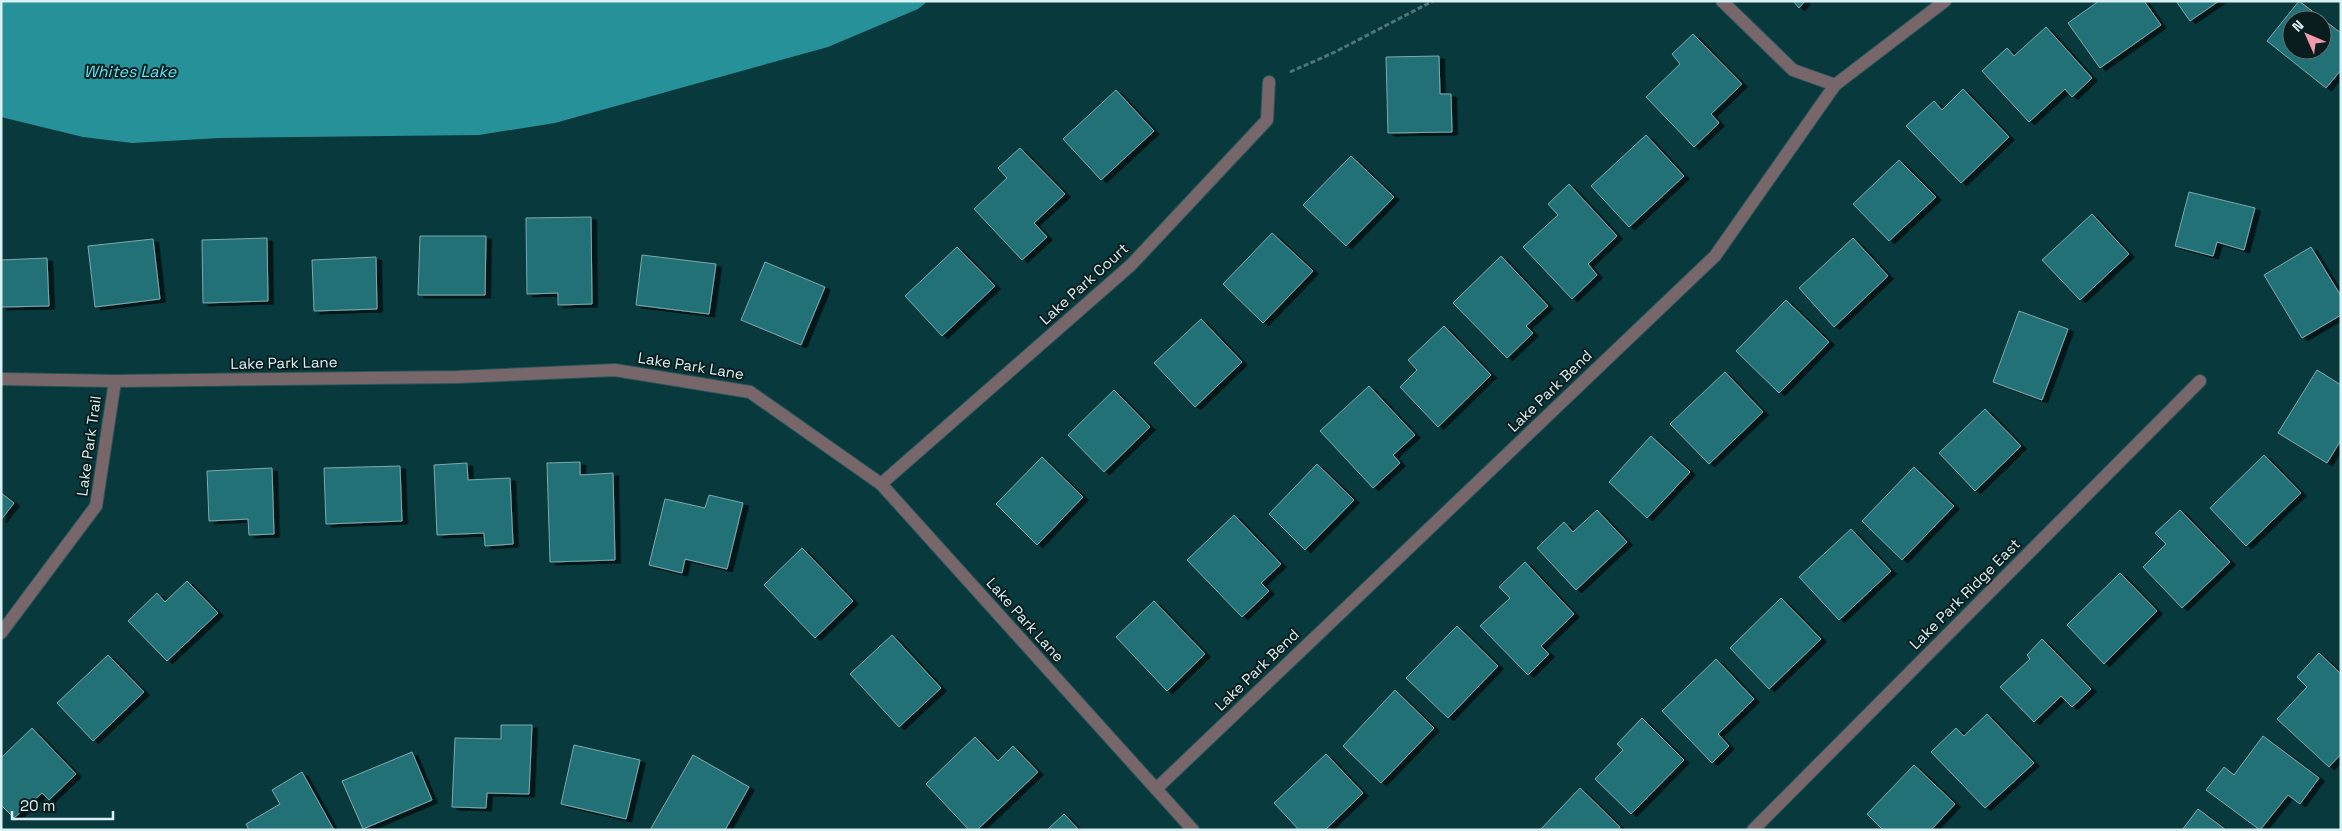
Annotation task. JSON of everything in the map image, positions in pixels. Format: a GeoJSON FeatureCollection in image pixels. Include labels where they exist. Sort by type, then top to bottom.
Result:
{"type":"FeatureCollection","features":[{"type":"Feature","properties":{"kind":"street"},"geometry":{"type":"LineString","coordinates":[[1722,1],[1793,70],[1835,85]]}},
{"type":"Feature","properties":{"kind":"street","name":"Lake Park Bend"},"geometry":{"type":"LineString","coordinates":[[1156,789],[1715,256],[1835,85],[1946,1]]}},
{"type":"Feature","properties":{"kind":"street","name":"Lake Park Court"},"geometry":{"type":"LineString","coordinates":[[881,484],[1131,265],[1268,120],[1269,82]]}},
{"type":"Feature","properties":{"kind":"street","name":"Lake Park Lane"},"geometry":{"type":"LineString","coordinates":[[1,379],[115,381],[457,376],[615,370],[750,392],[881,484],[1193,830]]}},
{"type":"Feature","properties":{"kind":"street","name":"Lake Park Trail"},"geometry":{"type":"LineString","coordinates":[[1,633],[96,506],[115,381]]}},
{"type":"Feature","properties":{"kind":"street","name":"Lake Park Ridge East"},"geometry":{"type":"LineString","coordinates":[[1753,830],[2200,381]]}},
{"type":"Feature","properties":{"kind":"path"},"geometry":{"type":"LineString","coordinates":[[1269,82],[1335,52],[1433,1]]}},
{"type":"Feature","properties":{"kind":"water","name":"Whites Lake"},"geometry":{"type":"Polygon","coordinates":[[[1,1],[928,1],[918,9],[828,47],[555,123],[479,135],[220,138],[132,143],[83,137],[1,117],[1,1]]]}},
{"type":"Feature","properties":{"kind":"building"},"geometry":{"type":"Polygon","coordinates":[[[1793,1],[1805,1],[1799,8],[1793,1]]]}},
{"type":"Feature","properties":{"kind":"building"},"geometry":{"type":"Polygon","coordinates":[[[2099,1],[2144,1],[2161,25],[2100,68],[2068,23],[2099,1]]]}},
{"type":"Feature","properties":{"kind":"building"},"geometry":{"type":"Polygon","coordinates":[[[2176,1],[2219,1],[2190,21],[2176,1]]]}},
{"type":"Feature","properties":{"kind":"building"},"geometry":{"type":"Polygon","coordinates":[[[2299,1],[2311,10],[2292,10],[2299,1]]]}},
{"type":"Feature","properties":{"kind":"building"},"geometry":{"type":"Polygon","coordinates":[[[2282,22],[2282,53],[2267,41],[2282,22]]]}},
{"type":"Feature","properties":{"kind":"building"},"geometry":{"type":"Polygon","coordinates":[[[2332,26],[2341,33],[2341,70],[2326,88],[2291,60],[2332,60],[2332,26]]]}},
{"type":"Feature","properties":{"kind":"building"},"geometry":{"type":"Polygon","coordinates":[[[2046,27],[2092,78],[2072,97],[2065,89],[2029,122],[1982,71],[2007,48],[2014,56],[2046,27]]]}},
{"type":"Feature","properties":{"kind":"building"},"geometry":{"type":"Polygon","coordinates":[[[1693,34],[1742,84],[1711,114],[1719,123],[1694,147],[1646,97],[1680,64],[1672,54],[1693,34]]]}},
{"type":"Feature","properties":{"kind":"building"},"geometry":{"type":"Polygon","coordinates":[[[1439,56],[1440,94],[1451,94],[1452,132],[1388,133],[1386,57],[1439,56]]]}},
{"type":"Feature","properties":{"kind":"building"},"geometry":{"type":"Polygon","coordinates":[[[1963,89],[2009,137],[1961,183],[1906,126],[1934,101],[1942,110],[1963,89]]]}},
{"type":"Feature","properties":{"kind":"building"},"geometry":{"type":"Polygon","coordinates":[[[1116,90],[1154,131],[1101,180],[1063,139],[1116,90]]]}},
{"type":"Feature","properties":{"kind":"building"},"geometry":{"type":"Polygon","coordinates":[[[1646,135],[1684,176],[1629,227],[1591,186],[1646,135]]]}},
{"type":"Feature","properties":{"kind":"building"},"geometry":{"type":"Polygon","coordinates":[[[1020,148],[1065,194],[1034,223],[1047,237],[1022,260],[974,209],[1007,178],[998,168],[1020,148]]]}},
{"type":"Feature","properties":{"kind":"building"},"geometry":{"type":"Polygon","coordinates":[[[1351,156],[1394,197],[1346,246],[1303,205],[1351,156]]]}},
{"type":"Feature","properties":{"kind":"building"},"geometry":{"type":"Polygon","coordinates":[[[1899,160],[1936,197],[1889,241],[1853,204],[1899,160]]]}},
{"type":"Feature","properties":{"kind":"building"},"geometry":{"type":"Polygon","coordinates":[[[1569,184],[1617,236],[1588,264],[1597,275],[1572,299],[1523,247],[1558,215],[1548,204],[1569,184]]]}},
{"type":"Feature","properties":{"kind":"building"},"geometry":{"type":"Polygon","coordinates":[[[2189,192],[2255,208],[2244,250],[2217,242],[2213,256],[2175,246],[2189,192]]]}},
{"type":"Feature","properties":{"kind":"building"},"geometry":{"type":"Polygon","coordinates":[[[2092,214],[2129,254],[2080,300],[2042,260],[2092,214]]]}},
{"type":"Feature","properties":{"kind":"building"},"geometry":{"type":"Polygon","coordinates":[[[591,217],[592,304],[558,305],[558,293],[527,294],[526,218],[591,217]]]}},
{"type":"Feature","properties":{"kind":"building"},"geometry":{"type":"Polygon","coordinates":[[[1272,233],[1313,271],[1263,323],[1223,284],[1272,233]]]}},
{"type":"Feature","properties":{"kind":"building"},"geometry":{"type":"Polygon","coordinates":[[[420,236],[486,236],[485,295],[418,295],[420,236]]]}},
{"type":"Feature","properties":{"kind":"building"},"geometry":{"type":"Polygon","coordinates":[[[267,238],[268,301],[203,303],[202,240],[267,238]]]}},
{"type":"Feature","properties":{"kind":"building"},"geometry":{"type":"Polygon","coordinates":[[[1853,238],[1888,276],[1834,327],[1799,288],[1853,238]]]}},
{"type":"Feature","properties":{"kind":"building"},"geometry":{"type":"Polygon","coordinates":[[[153,239],[160,299],[95,307],[88,246],[153,239]]]}},
{"type":"Feature","properties":{"kind":"building"},"geometry":{"type":"Polygon","coordinates":[[[957,247],[995,286],[942,336],[905,296],[957,247]]]}},
{"type":"Feature","properties":{"kind":"building"},"geometry":{"type":"Polygon","coordinates":[[[2311,247],[2341,296],[2341,315],[2302,338],[2264,275],[2311,247]]]}},
{"type":"Feature","properties":{"kind":"building"},"geometry":{"type":"Polygon","coordinates":[[[642,255],[716,264],[709,314],[636,305],[642,255]]]}},
{"type":"Feature","properties":{"kind":"building"},"geometry":{"type":"Polygon","coordinates":[[[1501,256],[1548,306],[1526,326],[1533,333],[1507,358],[1453,303],[1501,256]]]}},
{"type":"Feature","properties":{"kind":"building"},"geometry":{"type":"Polygon","coordinates":[[[376,257],[377,309],[314,311],[312,260],[376,257]]]}},
{"type":"Feature","properties":{"kind":"building"},"geometry":{"type":"Polygon","coordinates":[[[47,258],[49,306],[1,307],[1,260],[47,258]]]}},
{"type":"Feature","properties":{"kind":"building"},"geometry":{"type":"Polygon","coordinates":[[[765,262],[825,287],[801,345],[741,320],[765,262]]]}},
{"type":"Feature","properties":{"kind":"building"},"geometry":{"type":"Polygon","coordinates":[[[1786,300],[1829,342],[1779,393],[1736,351],[1786,300]]]}},
{"type":"Feature","properties":{"kind":"building"},"geometry":{"type":"Polygon","coordinates":[[[2019,311],[2068,329],[2042,400],[1993,382],[2019,311]]]}},
{"type":"Feature","properties":{"kind":"building"},"geometry":{"type":"Polygon","coordinates":[[[1201,319],[1242,362],[1195,407],[1154,363],[1201,319]]]}},
{"type":"Feature","properties":{"kind":"building"},"geometry":{"type":"Polygon","coordinates":[[[1444,326],[1491,375],[1438,427],[1400,387],[1417,370],[1408,360],[1444,326]]]}},
{"type":"Feature","properties":{"kind":"building"},"geometry":{"type":"Polygon","coordinates":[[[2317,370],[2341,385],[2341,440],[2327,463],[2278,433],[2317,370]]]}},
{"type":"Feature","properties":{"kind":"building"},"geometry":{"type":"Polygon","coordinates":[[[1725,372],[1763,412],[1709,464],[1670,424],[1725,372]]]}},
{"type":"Feature","properties":{"kind":"building"},"geometry":{"type":"Polygon","coordinates":[[[1369,386],[1415,435],[1393,455],[1400,463],[1373,488],[1320,431],[1369,386]]]}},
{"type":"Feature","properties":{"kind":"building"},"geometry":{"type":"Polygon","coordinates":[[[1114,390],[1150,427],[1104,472],[1068,435],[1114,390]]]}},
{"type":"Feature","properties":{"kind":"building"},"geometry":{"type":"Polygon","coordinates":[[[1985,409],[2021,446],[1975,491],[1939,453],[1985,409]]]}},
{"type":"Feature","properties":{"kind":"building"},"geometry":{"type":"Polygon","coordinates":[[[1651,436],[1690,472],[1647,518],[1609,482],[1651,436]]]}},
{"type":"Feature","properties":{"kind":"building"},"geometry":{"type":"Polygon","coordinates":[[[2264,455],[2301,493],[2246,546],[2210,508],[2264,455]]]}},
{"type":"Feature","properties":{"kind":"building"},"geometry":{"type":"Polygon","coordinates":[[[1042,457],[1083,497],[1037,545],[996,504],[1042,457]]]}},
{"type":"Feature","properties":{"kind":"building"},"geometry":{"type":"Polygon","coordinates":[[[580,462],[580,475],[613,473],[615,560],[550,562],[547,463],[580,462]]]}},
{"type":"Feature","properties":{"kind":"building"},"geometry":{"type":"Polygon","coordinates":[[[467,463],[468,480],[510,478],[513,544],[485,546],[484,533],[437,535],[434,465],[467,463]]]}},
{"type":"Feature","properties":{"kind":"building"},"geometry":{"type":"Polygon","coordinates":[[[1317,464],[1354,500],[1305,550],[1269,514],[1317,464]]]}},
{"type":"Feature","properties":{"kind":"building"},"geometry":{"type":"Polygon","coordinates":[[[400,466],[402,521],[326,524],[324,468],[400,466]]]}},
{"type":"Feature","properties":{"kind":"building"},"geometry":{"type":"Polygon","coordinates":[[[1914,467],[1954,506],[1902,560],[1862,521],[1914,467]]]}},
{"type":"Feature","properties":{"kind":"building"},"geometry":{"type":"Polygon","coordinates":[[[272,468],[274,534],[249,535],[248,519],[209,521],[207,471],[272,468]]]}},
{"type":"Feature","properties":{"kind":"building"},"geometry":{"type":"Polygon","coordinates":[[[1,493],[14,503],[1,520],[1,493]]]}},
{"type":"Feature","properties":{"kind":"building"},"geometry":{"type":"Polygon","coordinates":[[[709,495],[743,503],[727,569],[685,559],[682,573],[649,565],[665,499],[705,508],[709,495]]]}},
{"type":"Feature","properties":{"kind":"building"},"geometry":{"type":"Polygon","coordinates":[[[1597,510],[1627,542],[1576,590],[1537,548],[1564,522],[1573,532],[1597,510]]]}},
{"type":"Feature","properties":{"kind":"building"},"geometry":{"type":"Polygon","coordinates":[[[2180,510],[2230,562],[2182,608],[2143,567],[2166,544],[2155,533],[2180,510]]]}},
{"type":"Feature","properties":{"kind":"building"},"geometry":{"type":"Polygon","coordinates":[[[1234,515],[1281,564],[1261,583],[1269,591],[1242,617],[1187,560],[1234,515]]]}},
{"type":"Feature","properties":{"kind":"building"},"geometry":{"type":"Polygon","coordinates":[[[1851,529],[1891,571],[1839,620],[1799,577],[1851,529]]]}},
{"type":"Feature","properties":{"kind":"building"},"geometry":{"type":"Polygon","coordinates":[[[802,548],[853,601],[815,638],[764,585],[802,548]]]}},
{"type":"Feature","properties":{"kind":"building"},"geometry":{"type":"Polygon","coordinates":[[[1525,562],[1574,614],[1541,646],[1549,654],[1528,675],[1480,626],[1510,598],[1499,587],[1525,562]]]}},
{"type":"Feature","properties":{"kind":"building"},"geometry":{"type":"Polygon","coordinates":[[[2120,573],[2157,611],[2104,664],[2067,625],[2120,573]]]}},
{"type":"Feature","properties":{"kind":"building"},"geometry":{"type":"Polygon","coordinates":[[[187,581],[218,613],[167,661],[128,621],[157,593],[165,602],[187,581]]]}},
{"type":"Feature","properties":{"kind":"building"},"geometry":{"type":"Polygon","coordinates":[[[1781,598],[1821,639],[1769,689],[1730,648],[1781,598]]]}},
{"type":"Feature","properties":{"kind":"building"},"geometry":{"type":"Polygon","coordinates":[[[1154,601],[1205,654],[1167,691],[1116,637],[1154,601]]]}},
{"type":"Feature","properties":{"kind":"building"},"geometry":{"type":"Polygon","coordinates":[[[1457,626],[1498,666],[1448,718],[1406,678],[1457,626]]]}},
{"type":"Feature","properties":{"kind":"building"},"geometry":{"type":"Polygon","coordinates":[[[892,635],[941,688],[899,727],[850,674],[892,635]]]}},
{"type":"Feature","properties":{"kind":"building"},"geometry":{"type":"Polygon","coordinates":[[[2042,639],[2091,689],[2072,707],[2061,696],[2034,722],[2000,687],[2030,659],[2027,655],[2042,639]]]}},
{"type":"Feature","properties":{"kind":"building"},"geometry":{"type":"Polygon","coordinates":[[[2319,653],[2341,674],[2341,754],[2329,767],[2277,719],[2307,687],[2297,677],[2319,653]]]}},
{"type":"Feature","properties":{"kind":"building"},"geometry":{"type":"Polygon","coordinates":[[[108,655],[144,692],[93,741],[57,703],[108,655]]]}},
{"type":"Feature","properties":{"kind":"building"},"geometry":{"type":"Polygon","coordinates":[[[1716,659],[1754,699],[1718,734],[1729,746],[1712,763],[1662,711],[1716,659]]]}},
{"type":"Feature","properties":{"kind":"building"},"geometry":{"type":"Polygon","coordinates":[[[1395,690],[1434,728],[1381,783],[1343,746],[1395,690]]]}},
{"type":"Feature","properties":{"kind":"building"},"geometry":{"type":"Polygon","coordinates":[[[1987,714],[2034,763],[1985,808],[1931,752],[1956,728],[1964,736],[1987,714]]]}},
{"type":"Feature","properties":{"kind":"building"},"geometry":{"type":"Polygon","coordinates":[[[1642,718],[1684,760],[1631,814],[1595,779],[1623,750],[1617,744],[1642,718]]]}},
{"type":"Feature","properties":{"kind":"building"},"geometry":{"type":"Polygon","coordinates":[[[501,725],[532,725],[529,794],[487,793],[486,808],[452,807],[455,738],[501,739],[501,725]]]}},
{"type":"Feature","properties":{"kind":"building"},"geometry":{"type":"Polygon","coordinates":[[[32,728],[76,774],[49,800],[42,793],[14,818],[1,805],[1,758],[32,728]]]}},
{"type":"Feature","properties":{"kind":"building"},"geometry":{"type":"Polygon","coordinates":[[[2263,736],[2319,778],[2300,804],[2288,795],[2260,830],[2206,790],[2224,767],[2234,775],[2263,736]]]}},
{"type":"Feature","properties":{"kind":"building"},"geometry":{"type":"Polygon","coordinates":[[[975,737],[998,761],[1013,746],[1038,772],[977,830],[969,830],[926,784],[975,737]]]}},
{"type":"Feature","properties":{"kind":"building"},"geometry":{"type":"Polygon","coordinates":[[[574,745],[640,760],[626,819],[561,804],[574,745]]]}},
{"type":"Feature","properties":{"kind":"building"},"geometry":{"type":"Polygon","coordinates":[[[412,752],[432,800],[363,829],[342,781],[412,752]]]}},
{"type":"Feature","properties":{"kind":"building"},"geometry":{"type":"Polygon","coordinates":[[[1326,754],[1363,793],[1325,830],[1299,830],[1274,803],[1326,754]]]}},
{"type":"Feature","properties":{"kind":"building"},"geometry":{"type":"Polygon","coordinates":[[[693,755],[749,787],[725,830],[650,830],[693,755]]]}},
{"type":"Feature","properties":{"kind":"building"},"geometry":{"type":"Polygon","coordinates":[[[1914,765],[1955,804],[1931,830],[1883,830],[1867,814],[1914,765]]]}},
{"type":"Feature","properties":{"kind":"building"},"geometry":{"type":"Polygon","coordinates":[[[302,772],[334,830],[249,830],[246,824],[280,804],[272,790],[302,772]]]}},
{"type":"Feature","properties":{"kind":"building"},"geometry":{"type":"Polygon","coordinates":[[[1580,788],[1620,827],[1618,830],[1540,830],[1580,788]]]}},
{"type":"Feature","properties":{"kind":"building"},"geometry":{"type":"Polygon","coordinates":[[[2198,809],[2226,830],[2182,830],[2198,809]]]}},
{"type":"Feature","properties":{"kind":"building"},"geometry":{"type":"Polygon","coordinates":[[[1064,814],[1079,830],[1047,830],[1064,814]]]}}]}
